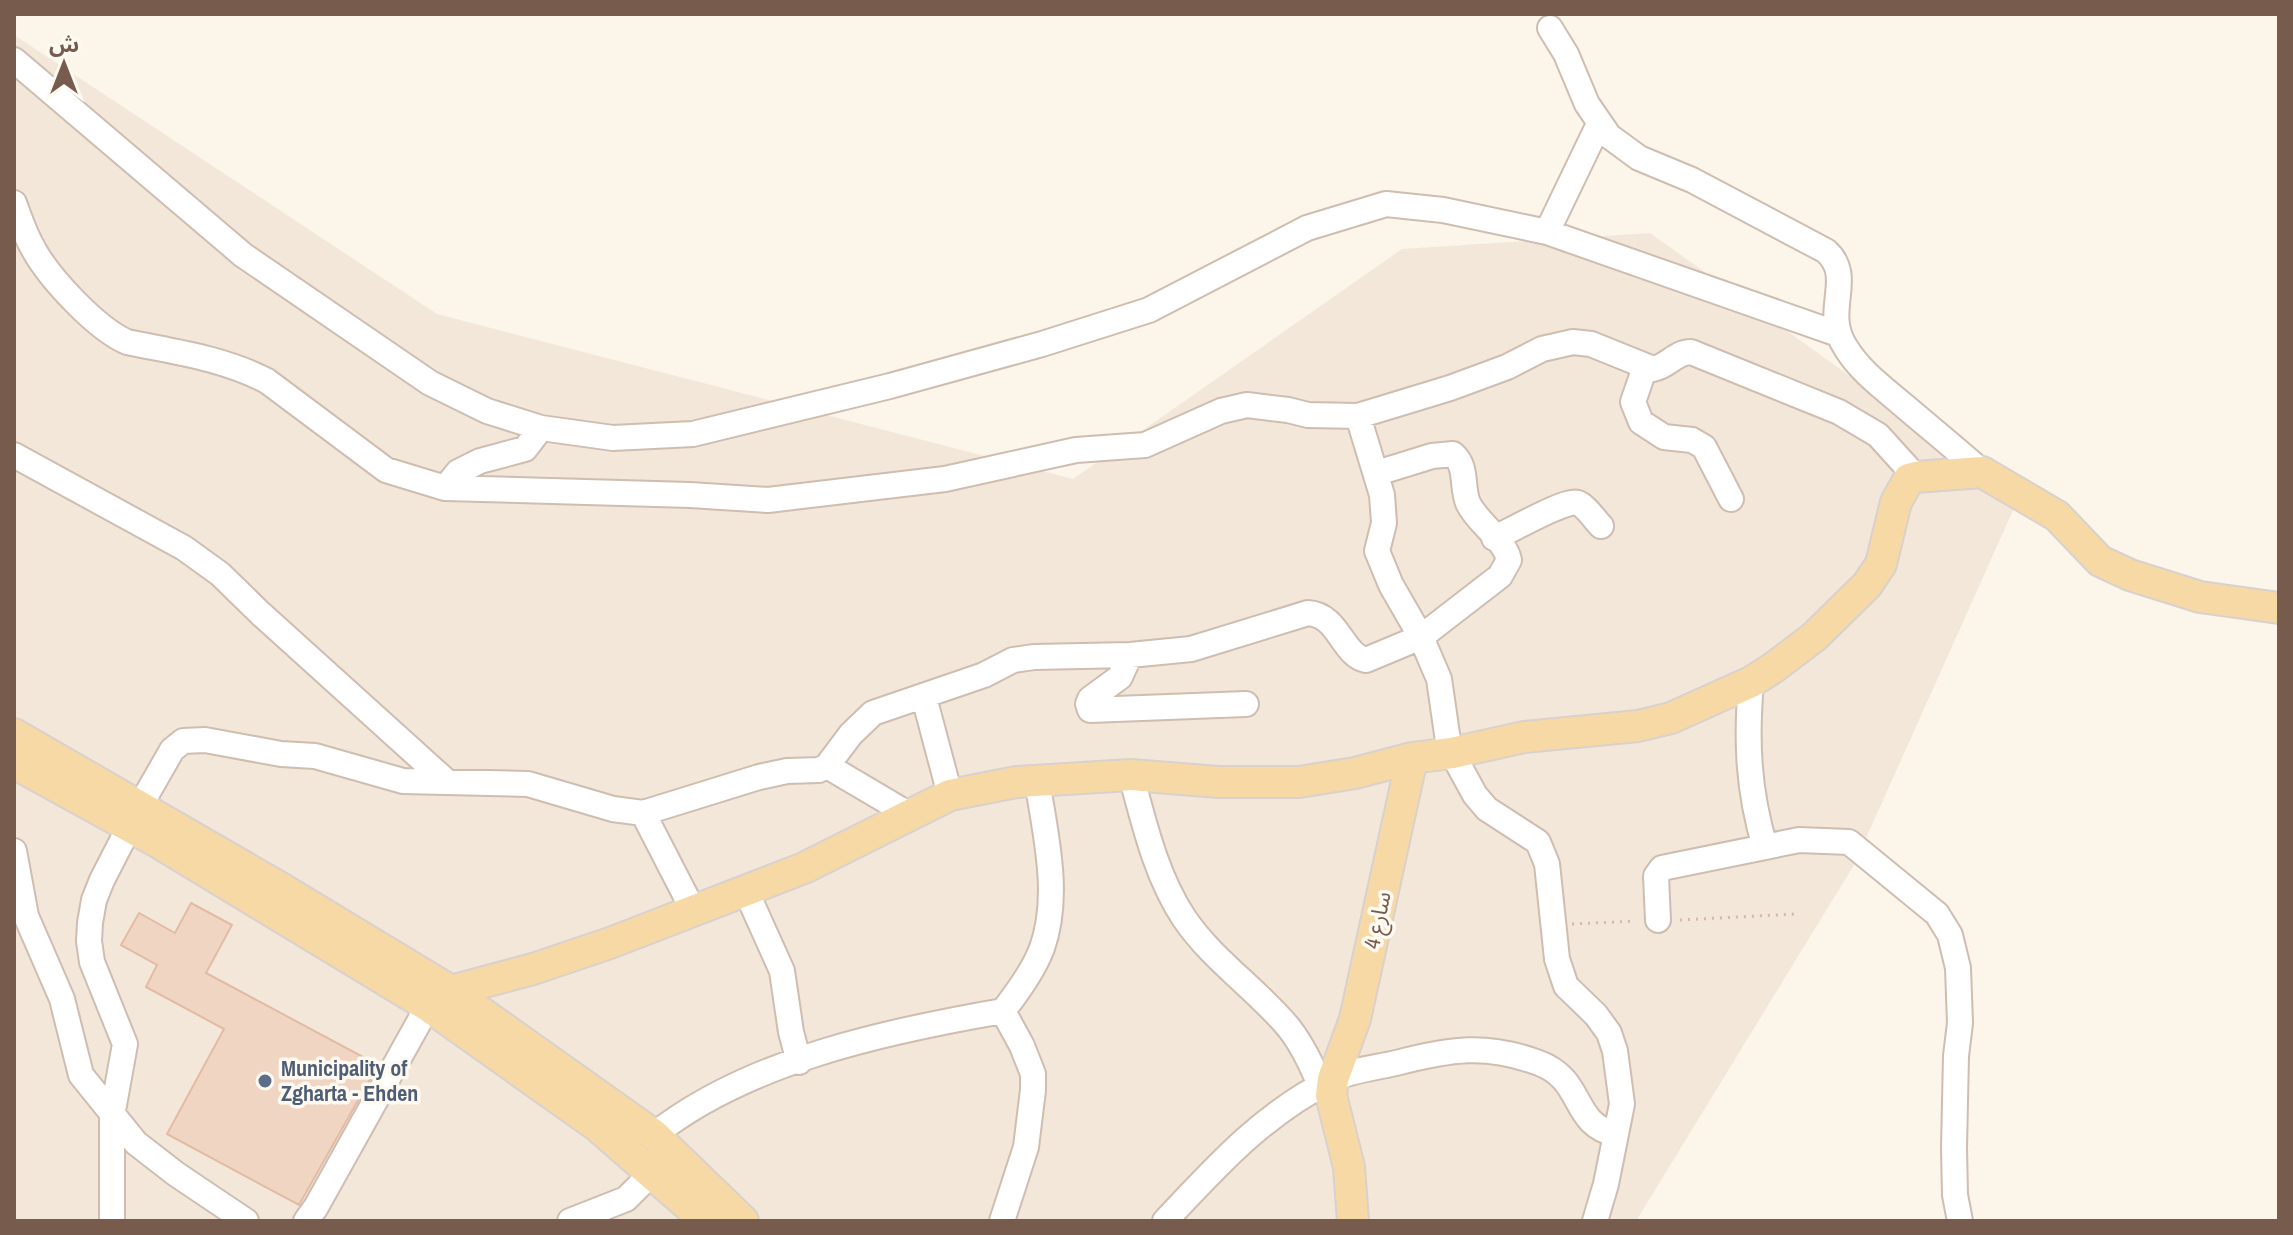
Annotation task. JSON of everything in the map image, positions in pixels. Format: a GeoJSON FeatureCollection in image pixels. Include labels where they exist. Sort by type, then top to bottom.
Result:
{"type":"FeatureCollection","features":[{"type":"Feature","properties":{"kind":"main road"},"geometry":{"type":"LineString","coordinates":[[439,999],[610,943],[746,891],[804,868],[950,795],[988,786],[1131,775],[1219,782],[1299,782],[1524,737],[1649,723],[1701,707],[1751,682],[1814,637],[1867,585],[1881,564],[1896,502],[1909,479],[1916,477],[1982,472],[2057,516],[2100,561],[2130,575],[2200,597],[2279,608]]}},
{"type":"Feature","properties":{"kind":"main road"},"geometry":{"type":"LineString","coordinates":[[14,734],[135,817],[533,1052],[654,1135],[743,1221]]}},
{"type":"Feature","properties":{"kind":"main road","name":"سارع 4"},"geometry":{"type":"LineString","coordinates":[[1327,1083],[1355,1019],[1412,758]]}},
{"type":"Feature","properties":{"kind":"main road"},"geometry":{"type":"LineString","coordinates":[[14,763],[135,817]]}},
{"type":"Feature","properties":{"kind":"main road"},"geometry":{"type":"LineString","coordinates":[[439,999],[597,1126],[706,1221]]}},
{"type":"Feature","properties":{"kind":"main road"},"geometry":{"type":"LineString","coordinates":[[1327,1083],[1349,1167],[1353,1221]]}},
{"type":"Feature","properties":{"kind":"street"},"geometry":{"type":"LineString","coordinates":[[1550,28],[1566,54],[1587,104],[1609,136],[1639,158],[1692,180],[1826,251],[1836,260],[1839,268],[1835,314],[1844,347],[1867,375],[1982,472]]}},
{"type":"Feature","properties":{"kind":"street"},"geometry":{"type":"LineString","coordinates":[[14,60],[243,255],[430,383],[487,411],[541,428],[613,438],[693,434],[890,386],[1042,344],[1149,310],[1307,228],[1386,204],[1443,210],[1547,232],[1838,334]]}},
{"type":"Feature","properties":{"kind":"street"},"geometry":{"type":"LineString","coordinates":[[1547,232],[1599,124]]}},
{"type":"Feature","properties":{"kind":"street"},"geometry":{"type":"LineString","coordinates":[[14,203],[25,234],[44,265],[112,336],[127,342],[231,364],[248,371],[267,381],[386,470],[445,488],[768,500],[945,479],[1076,450],[1145,445],[1221,411],[1247,405],[1308,415],[1358,416],[1450,388],[1558,344],[1573,342],[1591,344],[1645,367],[1661,368],[1679,354],[1691,352],[1839,412],[1878,435],[1916,477]]}},
{"type":"Feature","properties":{"kind":"street"},"geometry":{"type":"LineString","coordinates":[[14,252],[44,265]]}},
{"type":"Feature","properties":{"kind":"street"},"geometry":{"type":"LineString","coordinates":[[1645,367],[1633,402],[1635,413],[1641,422],[1664,437],[1692,440],[1704,447],[1731,499]]}},
{"type":"Feature","properties":{"kind":"street"},"geometry":{"type":"LineString","coordinates":[[1358,416],[1377,473],[1384,513],[1377,551],[1439,679],[1452,753],[1481,802],[1538,842],[1547,864],[1557,959],[1566,986],[1596,1015],[1609,1033],[1615,1051],[1622,1104],[1595,1221]]}},
{"type":"Feature","properties":{"kind":"street"},"geometry":{"type":"LineString","coordinates":[[445,488],[458,472],[469,466],[525,449],[541,428]]}},
{"type":"Feature","properties":{"kind":"street"},"geometry":{"type":"LineString","coordinates":[[112,1221],[112,1116],[125,1044],[92,962],[90,923],[102,880],[172,750],[183,741],[195,739],[281,754],[315,756],[346,763],[388,779],[528,784],[613,809],[643,813],[759,777],[787,771],[819,770],[827,766],[851,734],[873,713],[984,675],[1013,660],[1191,649],[1308,613],[1321,615],[1366,660],[1421,637],[1492,583],[1506,569],[1509,556],[1467,500],[1461,464],[1453,454],[1432,456],[1377,473]]}},
{"type":"Feature","properties":{"kind":"street"},"geometry":{"type":"LineString","coordinates":[[14,455],[184,548],[220,574],[303,654],[447,782]]}},
{"type":"Feature","properties":{"kind":"street"},"geometry":{"type":"LineString","coordinates":[[1494,538],[1523,526],[1562,503],[1572,501],[1582,505],[1601,526]]}},
{"type":"Feature","properties":{"kind":"street"},"geometry":{"type":"LineString","coordinates":[[1130,655],[1120,677],[1090,699],[1090,710],[1246,704]]}},
{"type":"Feature","properties":{"kind":"street"},"geometry":{"type":"LineString","coordinates":[[1751,682],[1749,777],[1752,802],[1765,847]]}},
{"type":"Feature","properties":{"kind":"street"},"geometry":{"type":"LineString","coordinates":[[924,697],[950,795]]}},
{"type":"Feature","properties":{"kind":"street"},"geometry":{"type":"LineString","coordinates":[[827,766],[910,815]]}},
{"type":"Feature","properties":{"kind":"street"},"geometry":{"type":"LineString","coordinates":[[1131,775],[1161,870],[1183,917],[1217,959],[1288,1027],[1327,1083]]}},
{"type":"Feature","properties":{"kind":"street"},"geometry":{"type":"LineString","coordinates":[[654,1135],[720,1093],[799,1062],[890,1034],[1003,1011],[1042,949],[1046,929],[1050,874],[1037,780]]}},
{"type":"Feature","properties":{"kind":"street"},"geometry":{"type":"LineString","coordinates":[[643,813],[693,910]]}},
{"type":"Feature","properties":{"kind":"street"},"geometry":{"type":"LineString","coordinates":[[1658,920],[1656,876],[1662,868],[1799,840],[1849,842],[1937,914],[1950,935],[1958,968],[1960,1009],[1954,1148],[1955,1195],[1960,1221]]}},
{"type":"Feature","properties":{"kind":"street"},"geometry":{"type":"LineString","coordinates":[[14,851],[26,916],[62,999],[81,1075],[136,1143],[246,1221]]}},
{"type":"Feature","properties":{"kind":"street"},"geometry":{"type":"LineString","coordinates":[[746,891],[782,971],[799,1062]]}},
{"type":"Feature","properties":{"kind":"street"},"geometry":{"type":"LineString","coordinates":[[306,1221],[439,999]]}},
{"type":"Feature","properties":{"kind":"street"},"geometry":{"type":"LineString","coordinates":[[1002,1221],[1026,1147],[1033,1090],[1033,1074],[1003,1011]]}},
{"type":"Feature","properties":{"kind":"street"},"geometry":{"type":"LineString","coordinates":[[1165,1221],[1253,1131],[1276,1113],[1327,1083],[1439,1052],[1476,1048],[1498,1050],[1544,1064],[1572,1087],[1593,1125],[1616,1134]]}},
{"type":"Feature","properties":{"kind":"street"},"geometry":{"type":"LineString","coordinates":[[570,1221],[626,1199],[652,1173]]}},
{"type":"Feature","properties":{"kind":"shaded area"},"geometry":{"type":"Polygon","coordinates":[[[14,35],[437,314],[1073,479],[1402,249],[1650,233],[2019,497],[1854,865],[1636,1221],[14,1221],[14,35]]]}},
{"type":"Feature","properties":{"kind":"building"},"geometry":{"type":"Polygon","coordinates":[[[191,903],[232,925],[206,973],[378,1065],[299,1205],[167,1134],[224,1029],[146,987],[157,965],[121,945],[139,913],[175,933],[191,903]]]}},
{"type":"Feature","properties":{"kind":"place","name":"Municipality of Zgharta - Ehden"},"geometry":{"type":"Point","coordinates":[265,1081]}}]}
